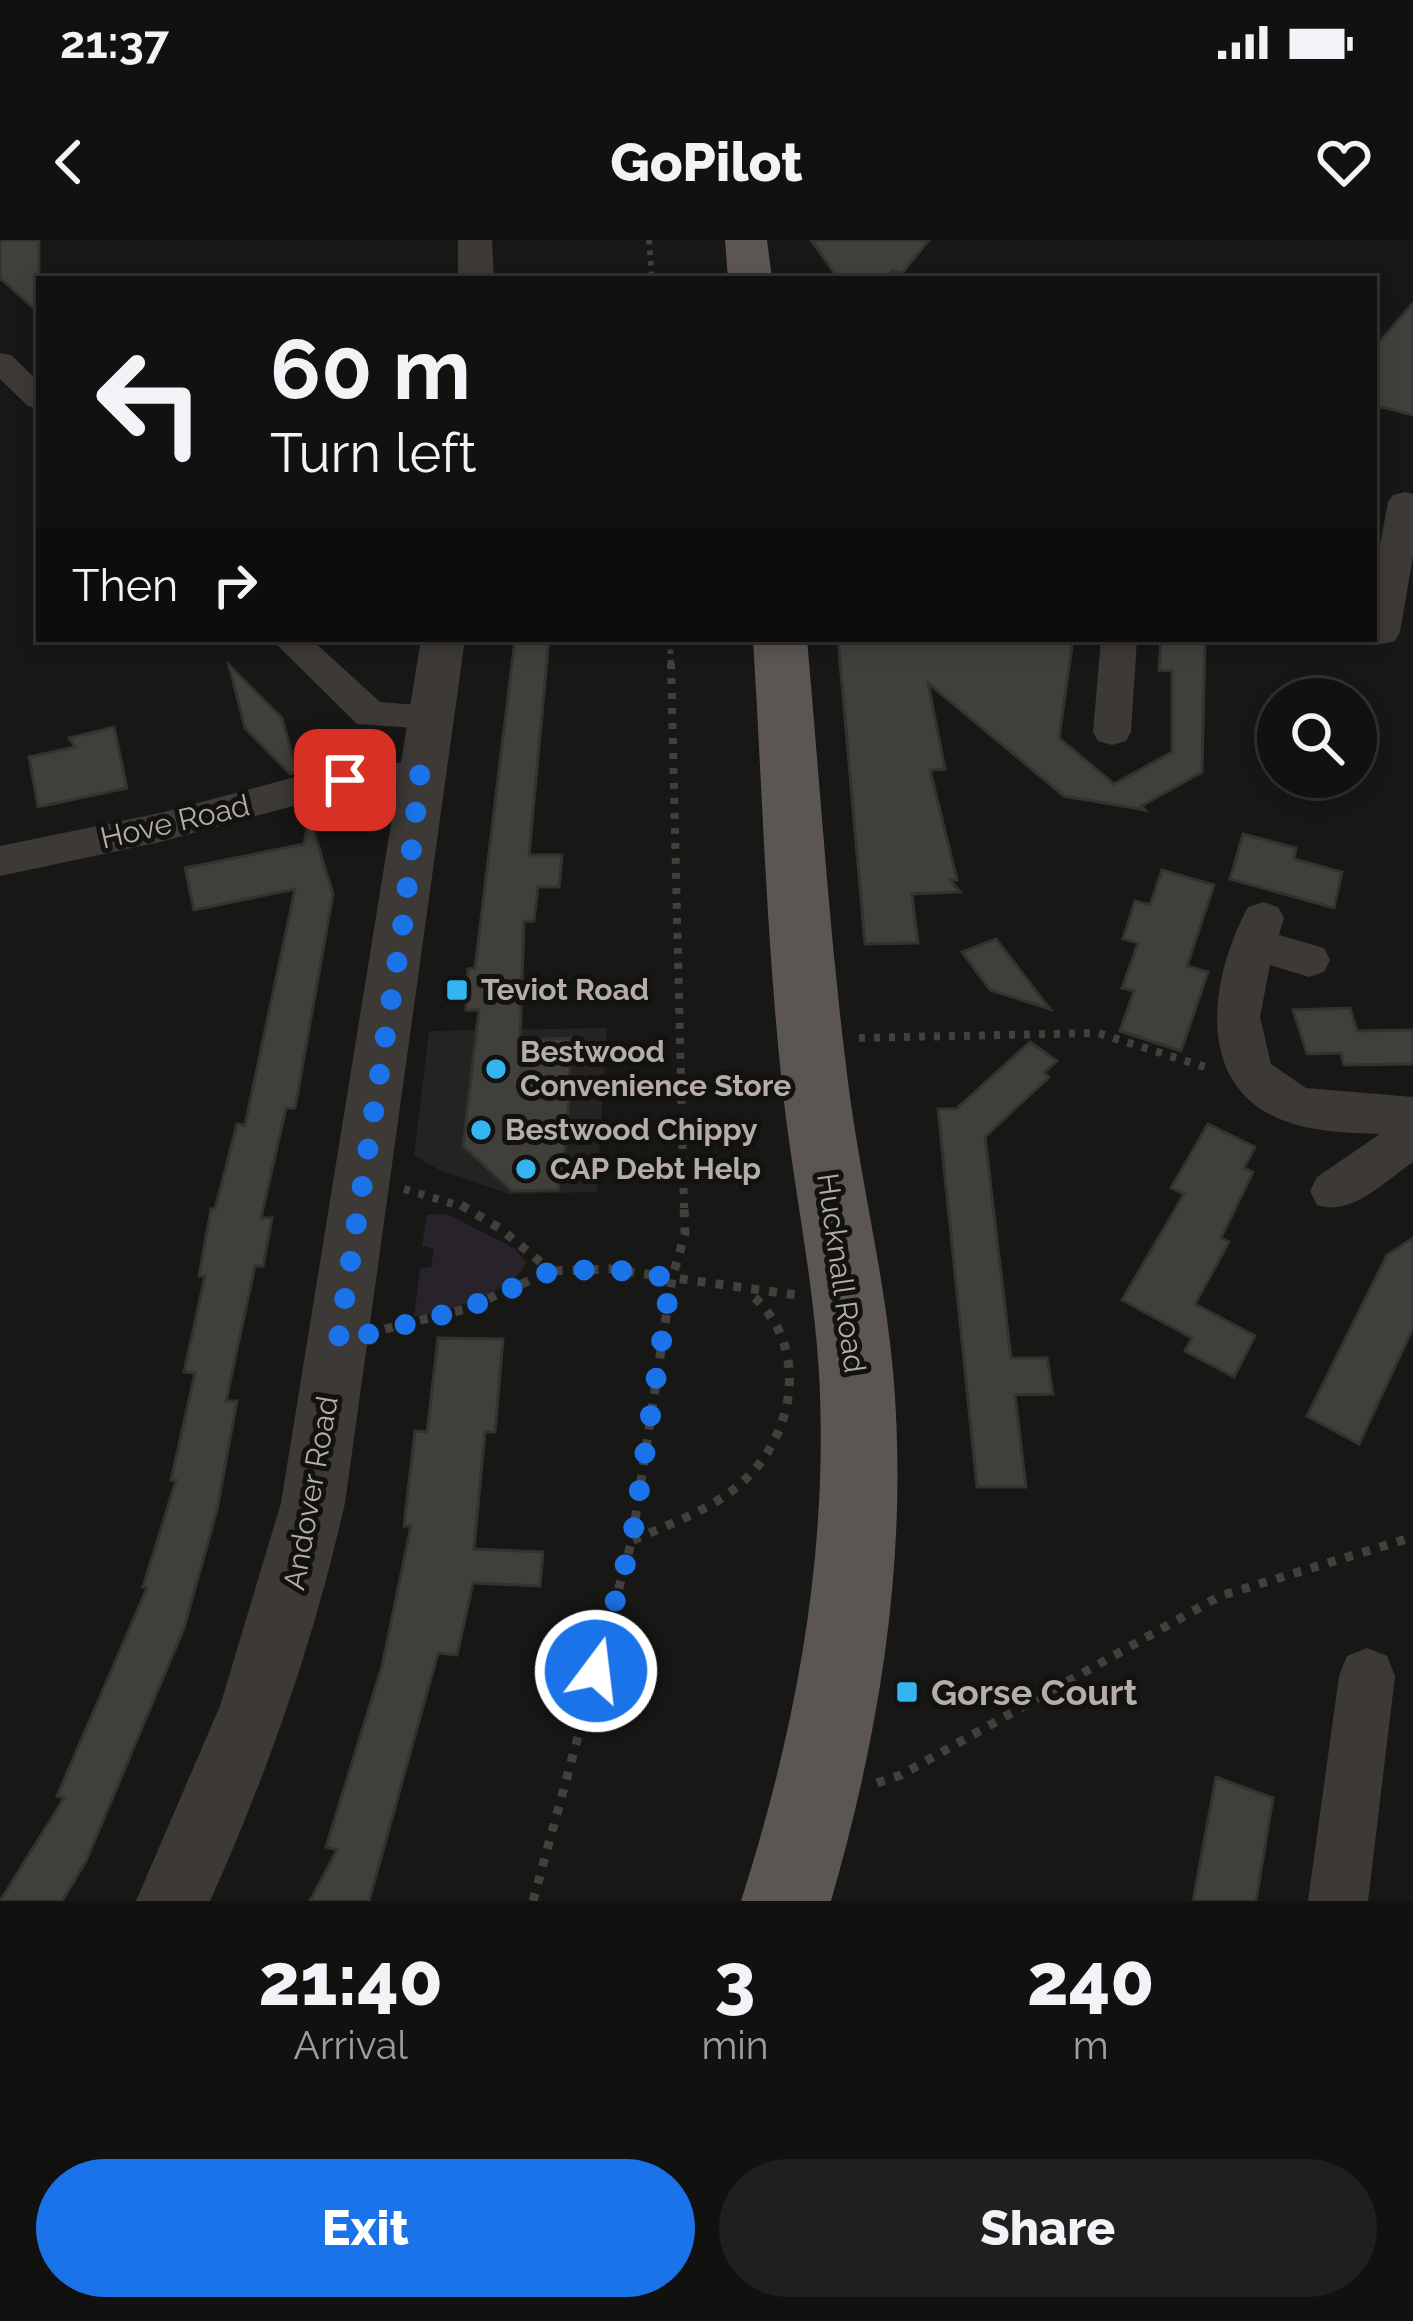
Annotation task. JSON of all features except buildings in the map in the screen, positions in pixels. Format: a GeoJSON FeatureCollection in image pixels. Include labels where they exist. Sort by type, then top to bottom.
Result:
{"type":"FeatureCollection","features":[{"type":"Feature","properties":{"kind":"main road"},"geometry":{"type":"LineString","coordinates":[[746,240],[751,276]]}},
{"type":"Feature","properties":{"kind":"main road","name":"Hucknall Road"},"geometry":{"type":"LineString","coordinates":[[780,642],[810,1040],[850,1305],[860,1468],[852,1618],[818,1804],[786,1901]]}},
{"type":"Feature","properties":{"kind":"street"},"geometry":{"type":"LineString","coordinates":[[475,240],[476,276]]}},
{"type":"Feature","properties":{"kind":"street"},"geometry":{"type":"LineString","coordinates":[[0,362],[36,397]]}},
{"type":"Feature","properties":{"kind":"street"},"geometry":{"type":"LineString","coordinates":[[1381,613],[1406,540],[1405,502]]}},
{"type":"Feature","properties":{"kind":"street"},"geometry":{"type":"LineString","coordinates":[[292,642],[371,715],[429,716]]}},
{"type":"Feature","properties":{"kind":"street","name":"Andover Road"},"geometry":{"type":"LineString","coordinates":[[173,1901],[212,1819],[290,1608],[313,1503],[441,642]]}},
{"type":"Feature","properties":{"kind":"street"},"geometry":{"type":"LineString","coordinates":[[1112,732],[1120,642]]}},
{"type":"Feature","properties":{"kind":"street","name":"Hove Road"},"geometry":{"type":"LineString","coordinates":[[0,861],[180,823],[345,780],[390,772],[420,775]]}},
{"type":"Feature","properties":{"kind":"street"},"geometry":{"type":"LineString","coordinates":[[1309,960],[1259,932],[1238,1016],[1248,1067],[1264,1088],[1316,1113],[1413,1116]]}},
{"type":"Feature","properties":{"kind":"street"},"geometry":{"type":"LineString","coordinates":[[1334,1191],[1413,1137]]}},
{"type":"Feature","properties":{"kind":"street"},"geometry":{"type":"LineString","coordinates":[[1338,1901],[1367,1676]]}},
{"type":"Feature","properties":{"kind":"path"},"geometry":{"type":"LineString","coordinates":[[649,240],[652,276]]}},
{"type":"Feature","properties":{"kind":"path"},"geometry":{"type":"LineString","coordinates":[[533,1901],[632,1540],[671,1278],[685,1234],[670,642]]}},
{"type":"Feature","properties":{"kind":"path"},"geometry":{"type":"LineString","coordinates":[[810,1040],[1098,1033],[1224,1073],[1248,1067]]}},
{"type":"Feature","properties":{"kind":"path"},"geometry":{"type":"LineString","coordinates":[[392,1187],[442,1193],[508,1233],[551,1271]]}},
{"type":"Feature","properties":{"kind":"path"},"geometry":{"type":"LineString","coordinates":[[338,1342],[465,1309],[551,1271],[610,1269],[738,1286],[767,1304],[787,1341],[790,1396],[774,1438],[750,1476],[710,1505],[632,1540]]}},
{"type":"Feature","properties":{"kind":"path"},"geometry":{"type":"LineString","coordinates":[[818,1804],[901,1774],[1220,1596],[1413,1537]]}},
{"type":"Feature","properties":{"kind":"shaded area"},"geometry":{"type":"Polygon","coordinates":[[[607,1028],[597,1192],[509,1194],[439,1170],[414,1155],[429,1031],[607,1028]]]}},
{"type":"Feature","properties":{"kind":"shaded area"},"geometry":{"type":"Polygon","coordinates":[[[447,1214],[514,1248],[526,1262],[495,1291],[459,1306],[414,1316],[420,1268],[431,1267],[434,1249],[422,1246],[427,1215],[447,1214]]]}},
{"type":"Feature","properties":{"kind":"place","name":"Teviot Road"},"geometry":{"type":"Point","coordinates":[457,990]}},
{"type":"Feature","properties":{"kind":"place","name":"Bestwood Convenience Store"},"geometry":{"type":"Point","coordinates":[496,1069]}},
{"type":"Feature","properties":{"kind":"place","name":"Bestwood Chippy"},"geometry":{"type":"Point","coordinates":[481,1130]}},
{"type":"Feature","properties":{"kind":"place","name":"CAP Debt Help"},"geometry":{"type":"Point","coordinates":[526,1169]}},
{"type":"Feature","properties":{"kind":"place","name":"Gorse Court"},"geometry":{"type":"Point","coordinates":[907,1692]}},
{"type":"Feature","properties":{"kind":"route"},"geometry":{"type":"LineString","coordinates":[[345,780],[390,772],[420,775],[403,923],[338,1342],[465,1309],[551,1271],[610,1269],[671,1278],[632,1540],[596,1671]]}}]}
